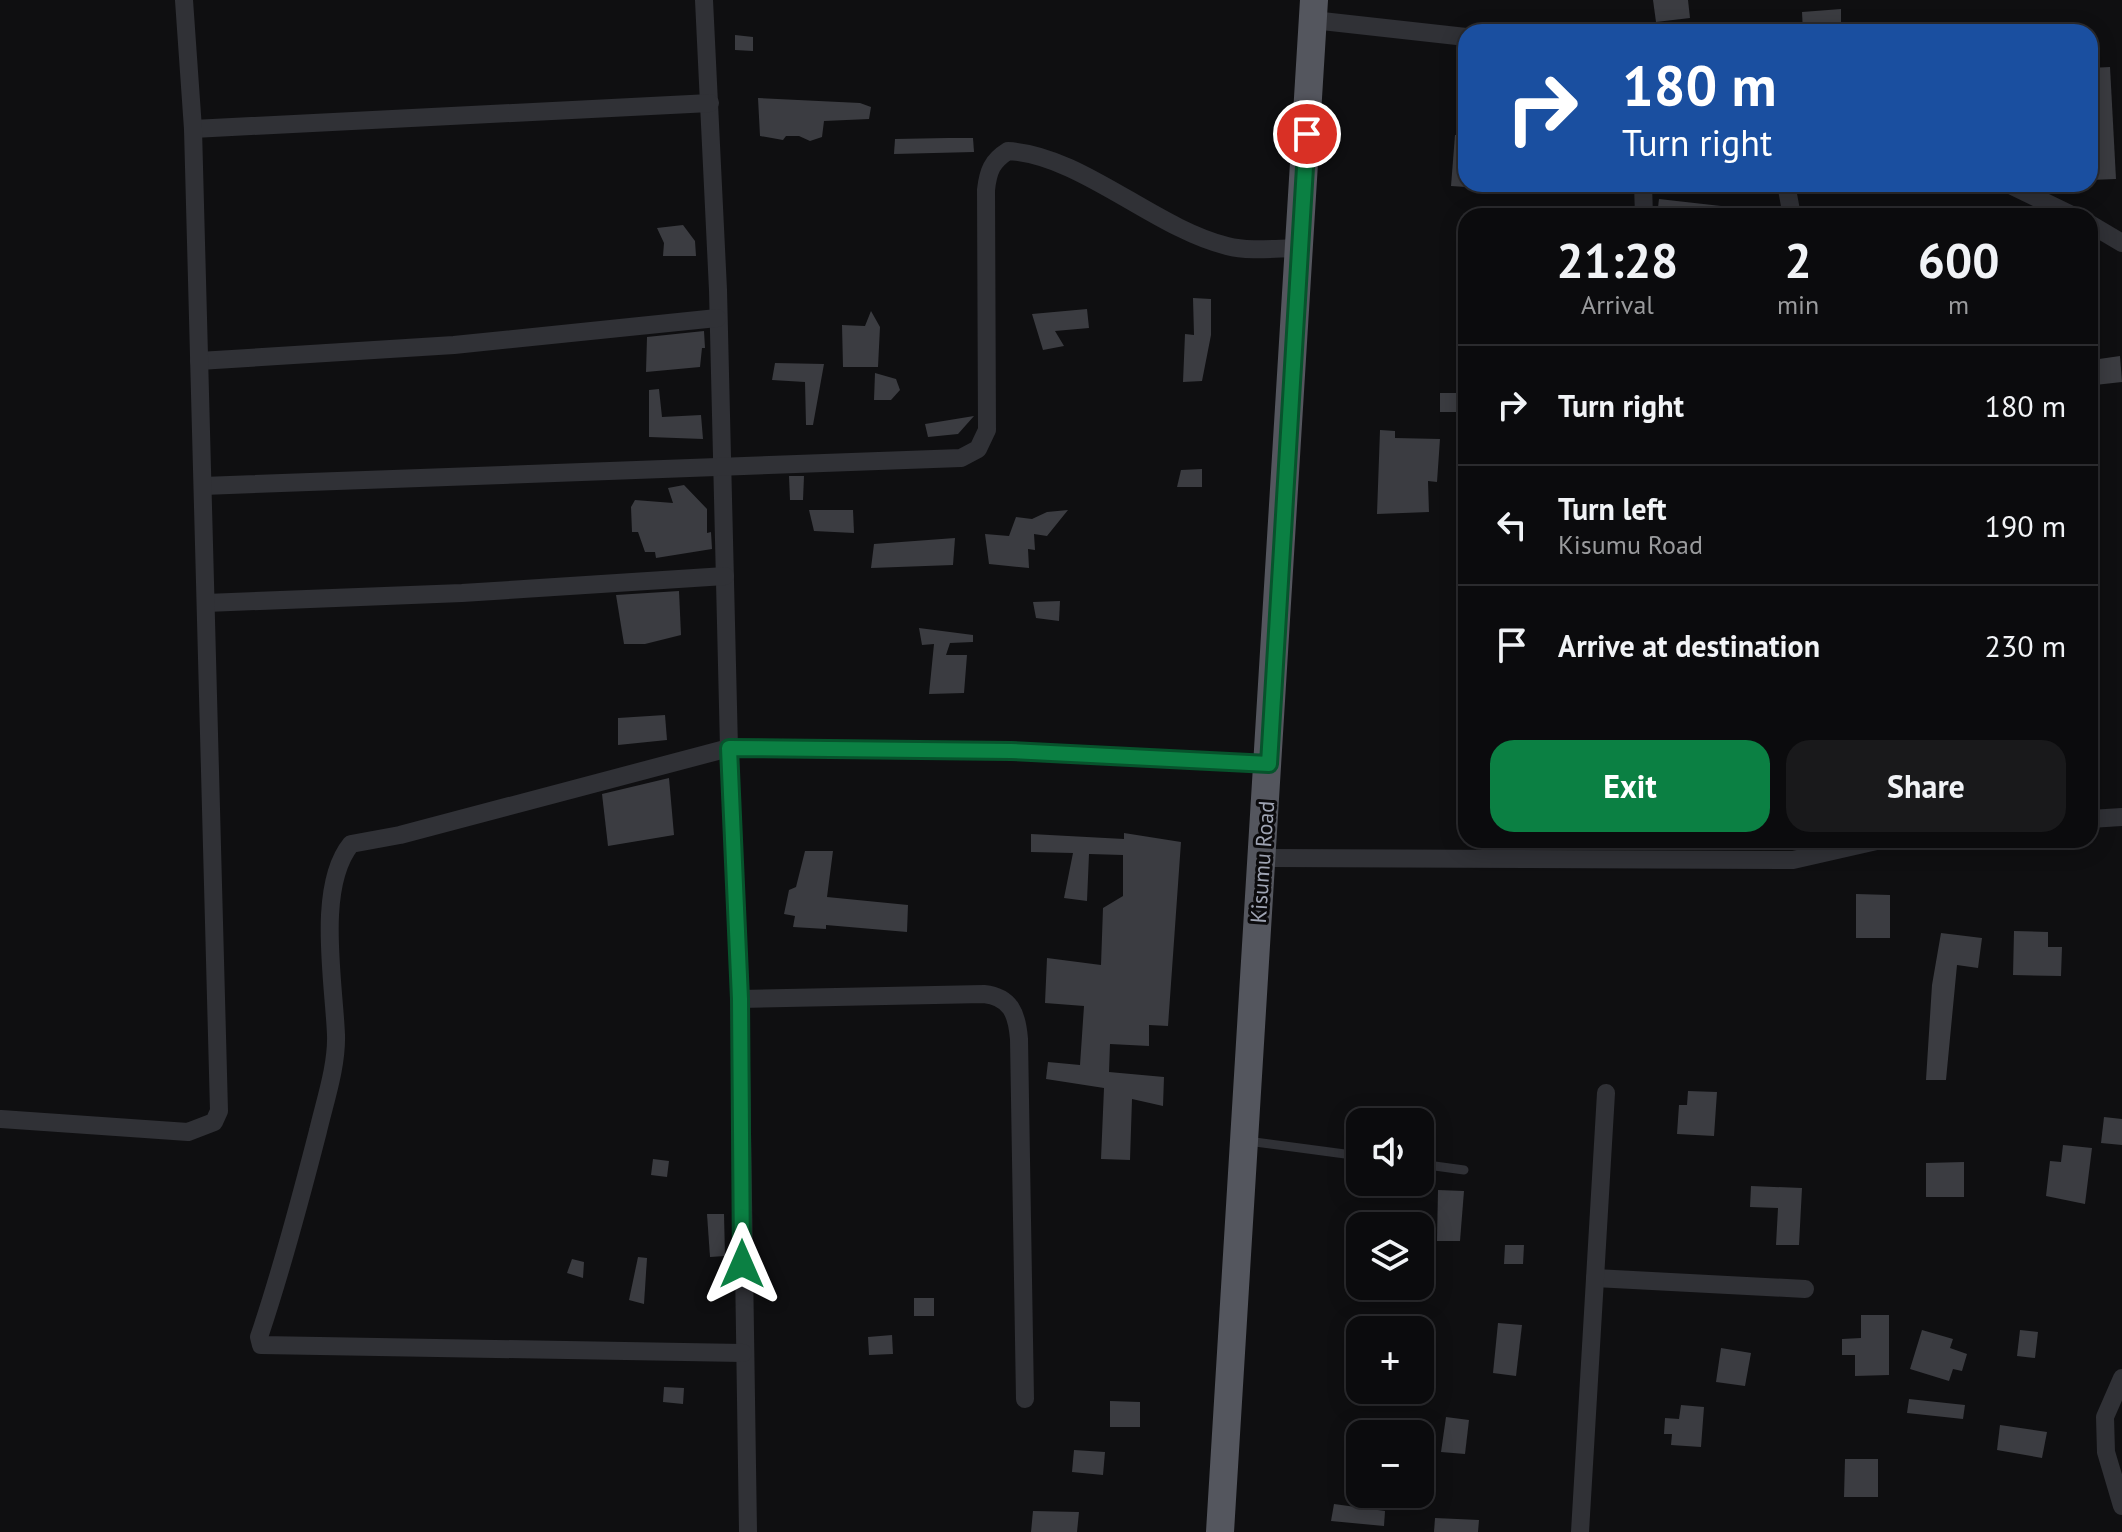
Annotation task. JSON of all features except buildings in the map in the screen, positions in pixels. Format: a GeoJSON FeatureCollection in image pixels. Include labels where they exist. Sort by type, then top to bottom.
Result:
{"type":"FeatureCollection","features":[{"type":"Feature","properties":{"kind":"highway","name":"Kisumu Road"},"geometry":{"type":"LineString","coordinates":[[1220,1532],[1314,10]]}},
{"type":"Feature","properties":{"kind":"street"},"geometry":{"type":"LineString","coordinates":[[1,1119],[188,1132],[214,1122],[219,1111],[193,129],[184,0]]}},
{"type":"Feature","properties":{"kind":"street"},"geometry":{"type":"LineString","coordinates":[[704,0],[740,999],[748,1532]]}},
{"type":"Feature","properties":{"kind":"street"},"geometry":{"type":"LineString","coordinates":[[1314,10],[1458,36]]}},
{"type":"Feature","properties":{"kind":"street"},"geometry":{"type":"LineString","coordinates":[[193,129],[710,103]]}},
{"type":"Feature","properties":{"kind":"street"},"geometry":{"type":"LineString","coordinates":[[203,486],[961,458],[978,449],[987,430],[987,181],[996,159],[1008,151],[1042,156],[1149,211],[1229,247],[1301,248]]}},
{"type":"Feature","properties":{"kind":"street"},"geometry":{"type":"LineString","coordinates":[[2024,192],[2058,208]]}},
{"type":"Feature","properties":{"kind":"street"},"geometry":{"type":"LineString","coordinates":[[2098,229],[2122,243]]}},
{"type":"Feature","properties":{"kind":"street"},"geometry":{"type":"LineString","coordinates":[[199,361],[454,345],[717,318]]}},
{"type":"Feature","properties":{"kind":"street"},"geometry":{"type":"LineString","coordinates":[[206,603],[462,593],[725,576]]}},
{"type":"Feature","properties":{"kind":"street"},"geometry":{"type":"LineString","coordinates":[[743,1353],[261,1345],[259,1337],[289,1248],[330,1079],[336,1037],[331,991],[332,916],[337,867],[351,844],[400,835],[729,748],[1011,751],[1269,764]]}},
{"type":"Feature","properties":{"kind":"street"},"geometry":{"type":"LineString","coordinates":[[2098,818],[2122,817]]}},
{"type":"Feature","properties":{"kind":"street"},"geometry":{"type":"LineString","coordinates":[[1262,858],[1793,860],[1846,848]]}},
{"type":"Feature","properties":{"kind":"street"},"geometry":{"type":"LineString","coordinates":[[740,999],[984,994],[999,996],[1011,1006],[1017,1019],[1019,1039],[1025,1399]]}},
{"type":"Feature","properties":{"kind":"street"},"geometry":{"type":"LineString","coordinates":[[1580,1532],[1606,1093]]}},
{"type":"Feature","properties":{"kind":"street"},"geometry":{"type":"LineString","coordinates":[[1595,1278],[1805,1289]]}},
{"type":"Feature","properties":{"kind":"street"},"geometry":{"type":"LineString","coordinates":[[2122,1378],[2105,1417],[2106,1452],[2122,1506]]}},
{"type":"Feature","properties":{"kind":"lane"},"geometry":{"type":"LineString","coordinates":[[1243,1141],[1346,1154]]}},
{"type":"Feature","properties":{"kind":"lane"},"geometry":{"type":"LineString","coordinates":[[1434,1166],[1464,1170]]}},
{"type":"Feature","properties":{"kind":"route"},"geometry":{"type":"LineString","coordinates":[[742,1264],[740,999],[729,748],[1011,751],[1198,763],[1269,764],[1307,134]]}}]}
